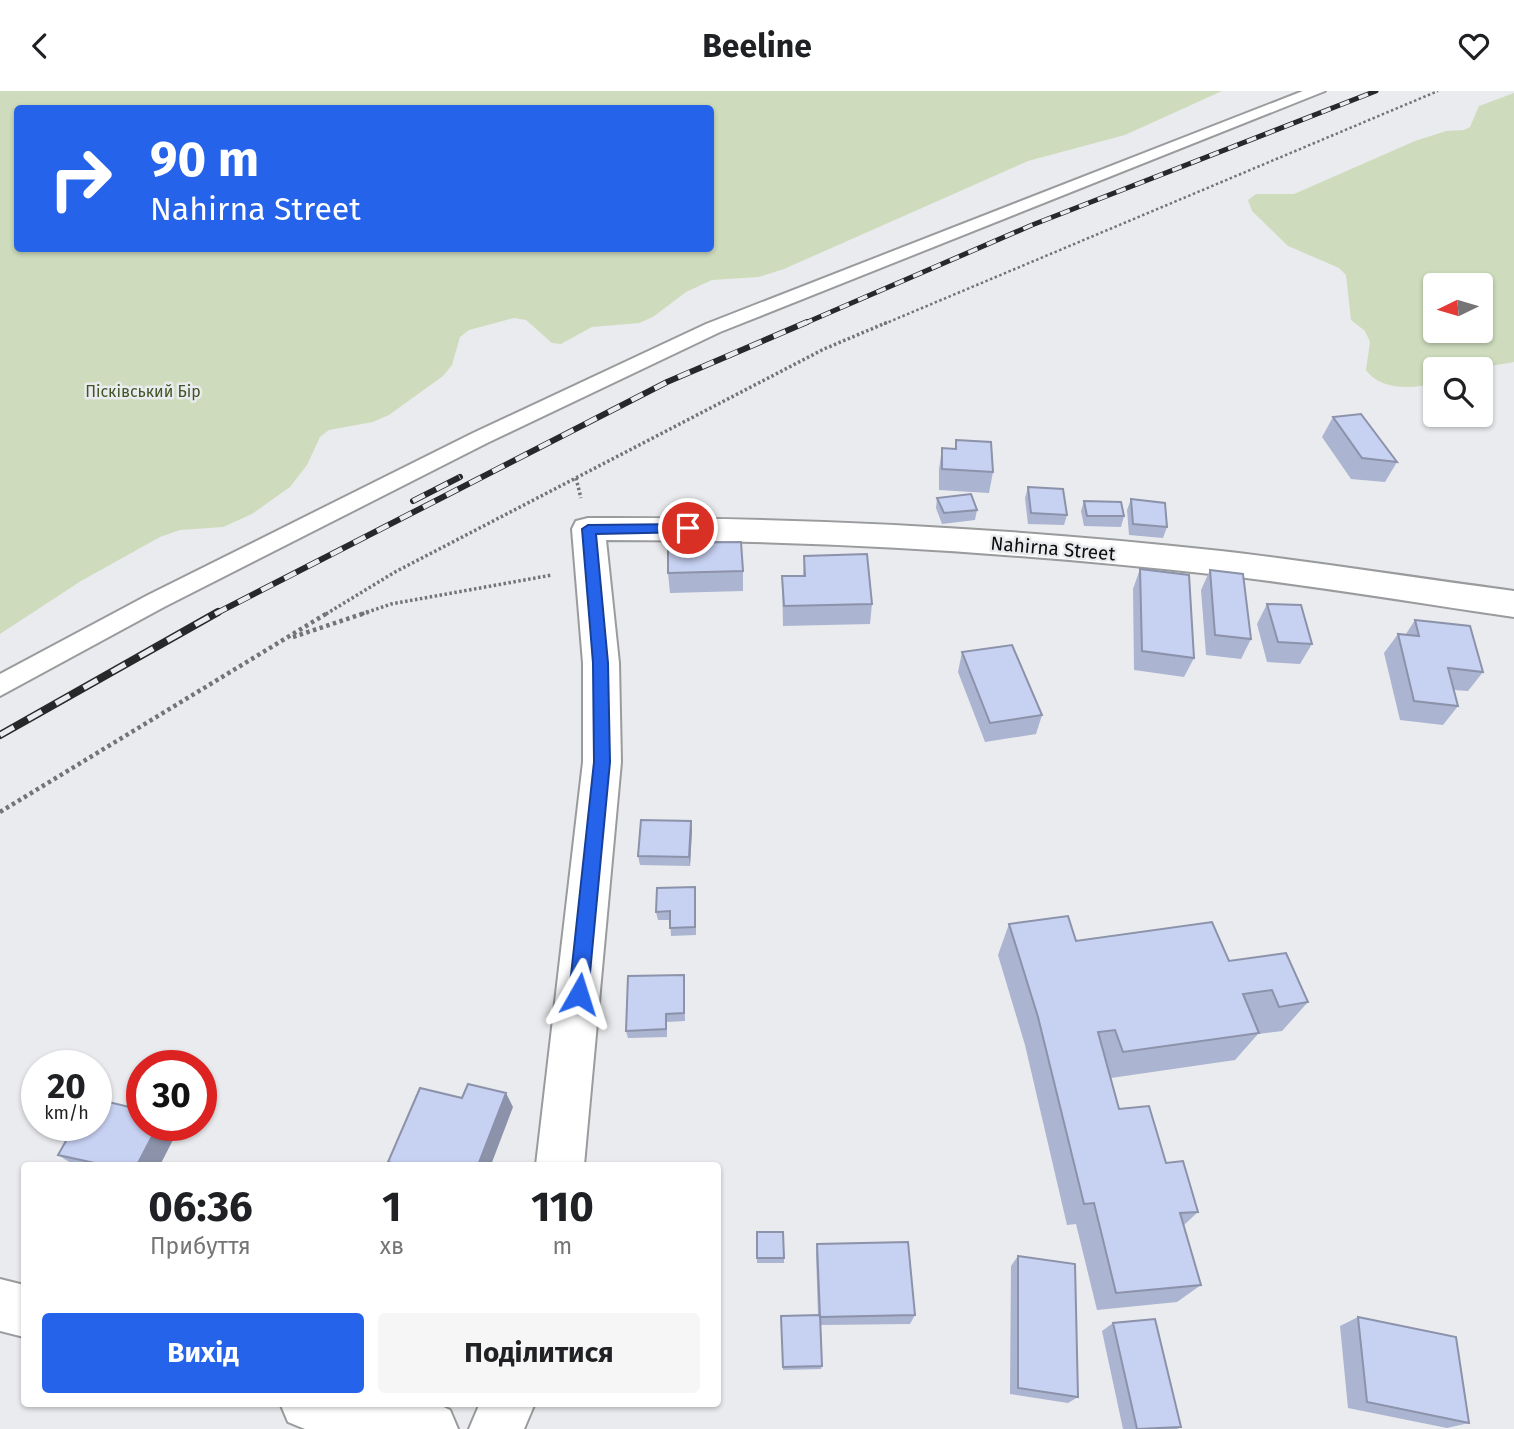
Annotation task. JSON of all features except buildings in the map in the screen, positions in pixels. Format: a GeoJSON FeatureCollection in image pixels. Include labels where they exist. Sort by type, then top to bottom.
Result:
{"type":"FeatureCollection","features":[{"type":"Feature","properties":{"kind":"street","name":"Nahirna Street"},"geometry":{"type":"LineString","coordinates":[[590,548],[725,529],[1027,544],[1313,574],[1514,604]]}},
{"type":"Feature","properties":{"kind":"street"},"geometry":{"type":"LineString","coordinates":[[560,1162],[602,762],[600,663],[590,548]]}},
{"type":"Feature","properties":{"kind":"street"},"geometry":{"type":"LineString","coordinates":[[0,1305],[21,1310]]}},
{"type":"Feature","properties":{"kind":"street"},"geometry":{"type":"LineString","coordinates":[[320,1407],[347,1415],[431,1429]]}},
{"type":"Feature","properties":{"kind":"street"},"geometry":{"type":"LineString","coordinates":[[496,1429],[506,1407]]}},
{"type":"Feature","properties":{"kind":"lane"},"geometry":{"type":"LineString","coordinates":[[0,686],[156,601],[468,444],[713,328],[1317,91]]}},
{"type":"Feature","properties":{"kind":"path"},"geometry":{"type":"LineString","coordinates":[[0,812],[395,572],[824,349],[1438,91]]}},
{"type":"Feature","properties":{"kind":"path"},"geometry":{"type":"LineString","coordinates":[[279,643],[332,621],[391,604],[534,580],[590,548]]}},
{"type":"Feature","properties":{"kind":"green space","name":"Пісківський Бір"},"geometry":{"type":"Polygon","coordinates":[[[0,91],[1222,91],[1125,135],[1028,161],[784,269],[759,277],[712,280],[686,292],[653,317],[639,323],[592,327],[561,344],[552,343],[526,320],[514,318],[469,330],[460,337],[452,365],[443,376],[389,415],[373,422],[329,430],[320,437],[307,465],[290,487],[252,514],[223,527],[180,530],[160,537],[81,581],[0,634],[0,91]]]}},
{"type":"Feature","properties":{"kind":"green space"},"geometry":{"type":"Polygon","coordinates":[[[1514,93],[1514,362],[1493,366],[1493,357],[1423,357],[1423,385],[1398,387],[1380,382],[1366,370],[1370,342],[1365,331],[1351,320],[1346,275],[1339,268],[1288,246],[1252,211],[1248,200],[1256,194],[1294,194],[1415,141],[1470,127],[1479,106],[1514,93]]]}},
{"type":"Feature","properties":{"kind":"railway"},"geometry":{"type":"LineString","coordinates":[[803,324],[1032,225],[1376,91]]}},
{"type":"Feature","properties":{"kind":"railway"},"geometry":{"type":"LineString","coordinates":[[215,614],[667,382],[807,322]]}},
{"type":"Feature","properties":{"kind":"railway"},"geometry":{"type":"LineString","coordinates":[[413,501],[460,477]]}},
{"type":"Feature","properties":{"kind":"railway"},"geometry":{"type":"LineString","coordinates":[[0,735],[218,612]]}},
{"type":"Feature","properties":{"kind":"route"},"geometry":{"type":"LineString","coordinates":[[579,994],[602,762],[600,663],[588,529],[688,528]]}}]}
